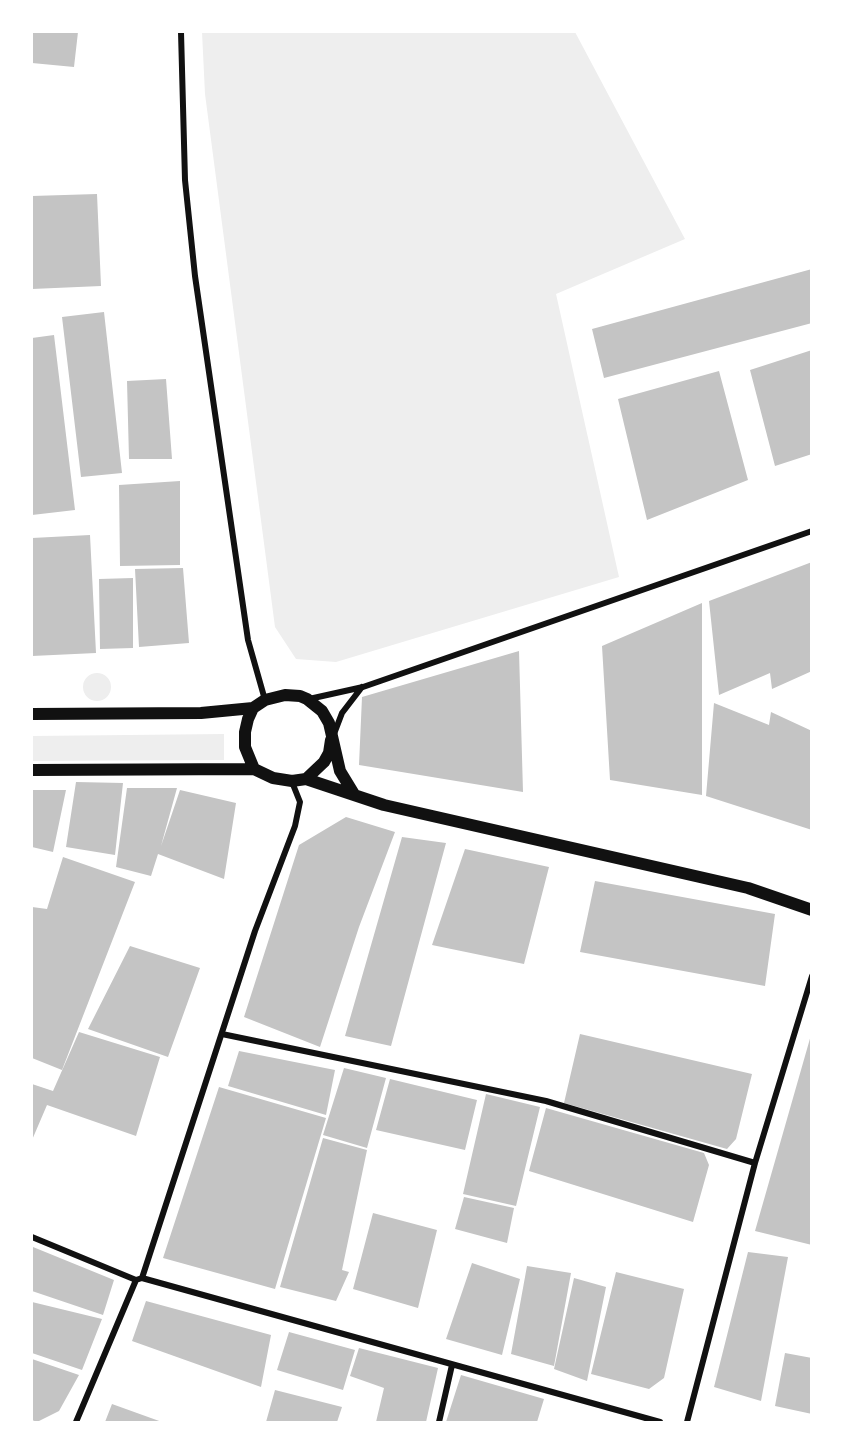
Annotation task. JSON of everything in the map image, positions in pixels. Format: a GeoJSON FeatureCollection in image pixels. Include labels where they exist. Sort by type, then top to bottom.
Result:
{"type":"FeatureCollection","features":[{"type":"Feature","properties":{"kind":"main road"},"geometry":{"type":"LineString","coordinates":[[32,714],[201,713],[253,708],[265,700],[285,695],[307,699],[322,711],[329,723],[340,771],[354,794]]}},
{"type":"Feature","properties":{"kind":"main road"},"geometry":{"type":"LineString","coordinates":[[253,708],[245,732],[246,747],[254,769]]}},
{"type":"Feature","properties":{"kind":"main road"},"geometry":{"type":"LineString","coordinates":[[32,770],[254,769],[273,778],[292,781],[306,778],[324,762],[332,739]]}},
{"type":"Feature","properties":{"kind":"main road"},"geometry":{"type":"LineString","coordinates":[[306,778],[384,805],[748,888],[812,910]]}},
{"type":"Feature","properties":{"kind":"street"},"geometry":{"type":"LineString","coordinates":[[181,32],[185,180],[195,276],[248,640],[265,700]]}},
{"type":"Feature","properties":{"kind":"street"},"geometry":{"type":"LineString","coordinates":[[307,699],[363,687],[812,531]]}},
{"type":"Feature","properties":{"kind":"street"},"geometry":{"type":"LineString","coordinates":[[332,739],[342,713],[363,687]]}},
{"type":"Feature","properties":{"kind":"street"},"geometry":{"type":"LineString","coordinates":[[76,1422],[139,1279],[255,931],[295,826],[300,802],[292,781]]}},
{"type":"Feature","properties":{"kind":"street"},"geometry":{"type":"LineString","coordinates":[[687,1422],[755,1163],[812,976]]}},
{"type":"Feature","properties":{"kind":"street"},"geometry":{"type":"LineString","coordinates":[[222,1034],[546,1101],[755,1163]]}},
{"type":"Feature","properties":{"kind":"street"},"geometry":{"type":"LineString","coordinates":[[32,1237],[139,1279],[660,1422]]}},
{"type":"Feature","properties":{"kind":"street"},"geometry":{"type":"LineString","coordinates":[[439,1422],[452,1365]]}},
{"type":"Feature","properties":{"kind":"shaded area"},"geometry":{"type":"Polygon","coordinates":[[[202,32],[575,32],[685,239],[556,294],[619,577],[336,662],[296,659],[275,627],[205,94],[202,32]]]}},
{"type":"Feature","properties":{"kind":"shaded area"},"geometry":{"type":"Polygon","coordinates":[[[97,673],[107,677],[111,687],[107,697],[97,701],[87,697],[83,687],[87,677],[97,673]]]}},
{"type":"Feature","properties":{"kind":"shaded area"},"geometry":{"type":"Polygon","coordinates":[[[224,734],[224,760],[32,761],[32,736],[224,734]]]}},
{"type":"Feature","properties":{"kind":"building"},"geometry":{"type":"Polygon","coordinates":[[[32,32],[78,32],[74,67],[32,63],[32,32]]]}},
{"type":"Feature","properties":{"kind":"building"},"geometry":{"type":"Polygon","coordinates":[[[97,194],[101,286],[32,289],[32,196],[97,194]]]}},
{"type":"Feature","properties":{"kind":"building"},"geometry":{"type":"Polygon","coordinates":[[[812,269],[812,323],[604,378],[592,329],[812,269]]]}},
{"type":"Feature","properties":{"kind":"building"},"geometry":{"type":"Polygon","coordinates":[[[104,312],[122,473],[81,477],[62,317],[104,312]]]}},
{"type":"Feature","properties":{"kind":"building"},"geometry":{"type":"Polygon","coordinates":[[[54,335],[75,510],[32,515],[32,338],[54,335]]]}},
{"type":"Feature","properties":{"kind":"building"},"geometry":{"type":"Polygon","coordinates":[[[812,350],[812,454],[775,466],[750,370],[812,350]]]}},
{"type":"Feature","properties":{"kind":"building"},"geometry":{"type":"Polygon","coordinates":[[[719,371],[748,480],[647,520],[618,399],[719,371]]]}},
{"type":"Feature","properties":{"kind":"building"},"geometry":{"type":"Polygon","coordinates":[[[166,379],[172,459],[129,459],[127,381],[166,379]]]}},
{"type":"Feature","properties":{"kind":"building"},"geometry":{"type":"Polygon","coordinates":[[[180,481],[180,565],[120,566],[119,485],[180,481]]]}},
{"type":"Feature","properties":{"kind":"building"},"geometry":{"type":"Polygon","coordinates":[[[90,535],[96,653],[32,656],[32,538],[90,535]]]}},
{"type":"Feature","properties":{"kind":"building"},"geometry":{"type":"Polygon","coordinates":[[[812,562],[812,671],[772,689],[770,673],[719,695],[709,601],[812,562]]]}},
{"type":"Feature","properties":{"kind":"building"},"geometry":{"type":"Polygon","coordinates":[[[183,568],[189,643],[139,647],[135,569],[183,568]]]}},
{"type":"Feature","properties":{"kind":"building"},"geometry":{"type":"Polygon","coordinates":[[[133,578],[133,648],[100,649],[99,579],[133,578]]]}},
{"type":"Feature","properties":{"kind":"building"},"geometry":{"type":"Polygon","coordinates":[[[702,603],[702,795],[610,780],[602,646],[702,603]]]}},
{"type":"Feature","properties":{"kind":"building"},"geometry":{"type":"Polygon","coordinates":[[[519,651],[523,792],[359,765],[362,697],[519,651]]]}},
{"type":"Feature","properties":{"kind":"building"},"geometry":{"type":"Polygon","coordinates":[[[714,703],[769,725],[771,712],[812,731],[812,830],[706,796],[714,703]]]}},
{"type":"Feature","properties":{"kind":"building"},"geometry":{"type":"Polygon","coordinates":[[[76,782],[123,783],[115,855],[66,847],[76,782]]]}},
{"type":"Feature","properties":{"kind":"building"},"geometry":{"type":"Polygon","coordinates":[[[127,788],[177,788],[161,846],[180,790],[236,803],[224,879],[158,854],[151,876],[116,867],[127,788]]]}},
{"type":"Feature","properties":{"kind":"building"},"geometry":{"type":"Polygon","coordinates":[[[32,790],[66,790],[53,852],[32,847],[32,790]]]}},
{"type":"Feature","properties":{"kind":"building"},"geometry":{"type":"Polygon","coordinates":[[[346,817],[395,832],[359,927],[320,1047],[244,1017],[299,845],[346,817]]]}},
{"type":"Feature","properties":{"kind":"building"},"geometry":{"type":"Polygon","coordinates":[[[402,837],[446,843],[391,1046],[345,1036],[402,837]]]}},
{"type":"Feature","properties":{"kind":"building"},"geometry":{"type":"Polygon","coordinates":[[[465,849],[549,867],[524,964],[432,945],[465,849]]]}},
{"type":"Feature","properties":{"kind":"building"},"geometry":{"type":"Polygon","coordinates":[[[63,857],[135,882],[62,1070],[32,1058],[32,907],[47,909],[63,857]]]}},
{"type":"Feature","properties":{"kind":"building"},"geometry":{"type":"Polygon","coordinates":[[[595,881],[775,914],[765,986],[580,952],[595,881]]]}},
{"type":"Feature","properties":{"kind":"building"},"geometry":{"type":"Polygon","coordinates":[[[130,946],[200,968],[168,1057],[88,1029],[130,946]]]}},
{"type":"Feature","properties":{"kind":"building"},"geometry":{"type":"Polygon","coordinates":[[[79,1032],[160,1057],[136,1136],[47,1105],[32,1140],[32,1084],[53,1091],[79,1032]]]}},
{"type":"Feature","properties":{"kind":"building"},"geometry":{"type":"Polygon","coordinates":[[[580,1034],[752,1074],[736,1139],[727,1149],[564,1103],[580,1034]]]}},
{"type":"Feature","properties":{"kind":"building"},"geometry":{"type":"Polygon","coordinates":[[[812,1035],[812,1245],[755,1231],[812,1035]]]}},
{"type":"Feature","properties":{"kind":"building"},"geometry":{"type":"Polygon","coordinates":[[[239,1051],[335,1070],[326,1115],[228,1086],[239,1051]]]}},
{"type":"Feature","properties":{"kind":"building"},"geometry":{"type":"Polygon","coordinates":[[[344,1068],[386,1078],[367,1148],[323,1135],[344,1068]]]}},
{"type":"Feature","properties":{"kind":"building"},"geometry":{"type":"Polygon","coordinates":[[[390,1079],[477,1100],[465,1150],[376,1130],[390,1079]]]}},
{"type":"Feature","properties":{"kind":"building"},"geometry":{"type":"Polygon","coordinates":[[[219,1087],[326,1118],[275,1289],[163,1258],[219,1087]]]}},
{"type":"Feature","properties":{"kind":"building"},"geometry":{"type":"Polygon","coordinates":[[[486,1094],[540,1107],[516,1206],[463,1194],[486,1094]]]}},
{"type":"Feature","properties":{"kind":"building"},"geometry":{"type":"Polygon","coordinates":[[[546,1108],[704,1153],[709,1165],[693,1222],[529,1171],[546,1108]]]}},
{"type":"Feature","properties":{"kind":"building"},"geometry":{"type":"Polygon","coordinates":[[[323,1138],[367,1150],[342,1270],[349,1272],[336,1301],[280,1287],[323,1138]]]}},
{"type":"Feature","properties":{"kind":"building"},"geometry":{"type":"Polygon","coordinates":[[[464,1197],[514,1208],[507,1243],[455,1229],[464,1197]]]}},
{"type":"Feature","properties":{"kind":"building"},"geometry":{"type":"Polygon","coordinates":[[[373,1213],[437,1230],[418,1308],[353,1289],[373,1213]]]}},
{"type":"Feature","properties":{"kind":"building"},"geometry":{"type":"Polygon","coordinates":[[[33,1247],[114,1280],[103,1315],[32,1291],[33,1247]]]}},
{"type":"Feature","properties":{"kind":"building"},"geometry":{"type":"Polygon","coordinates":[[[748,1252],[788,1257],[761,1401],[714,1387],[748,1252]]]}},
{"type":"Feature","properties":{"kind":"building"},"geometry":{"type":"Polygon","coordinates":[[[472,1263],[520,1279],[502,1355],[446,1339],[472,1263]]]}},
{"type":"Feature","properties":{"kind":"building"},"geometry":{"type":"Polygon","coordinates":[[[527,1266],[571,1273],[554,1366],[511,1354],[527,1266]]]}},
{"type":"Feature","properties":{"kind":"building"},"geometry":{"type":"Polygon","coordinates":[[[616,1272],[684,1289],[664,1378],[649,1389],[591,1374],[616,1272]]]}},
{"type":"Feature","properties":{"kind":"building"},"geometry":{"type":"Polygon","coordinates":[[[574,1278],[606,1287],[587,1381],[554,1369],[574,1278]]]}},
{"type":"Feature","properties":{"kind":"building"},"geometry":{"type":"Polygon","coordinates":[[[146,1301],[271,1335],[261,1387],[132,1341],[146,1301]]]}},
{"type":"Feature","properties":{"kind":"building"},"geometry":{"type":"Polygon","coordinates":[[[32,1302],[102,1319],[82,1370],[32,1353],[32,1302]]]}},
{"type":"Feature","properties":{"kind":"building"},"geometry":{"type":"Polygon","coordinates":[[[289,1332],[355,1350],[343,1390],[277,1370],[289,1332]]]}},
{"type":"Feature","properties":{"kind":"building"},"geometry":{"type":"Polygon","coordinates":[[[359,1348],[438,1368],[426,1422],[376,1422],[384,1388],[350,1376],[359,1348]]]}},
{"type":"Feature","properties":{"kind":"building"},"geometry":{"type":"Polygon","coordinates":[[[785,1353],[812,1358],[812,1414],[775,1406],[785,1353]]]}},
{"type":"Feature","properties":{"kind":"building"},"geometry":{"type":"Polygon","coordinates":[[[32,1359],[79,1375],[59,1411],[37,1422],[32,1420],[32,1359]]]}},
{"type":"Feature","properties":{"kind":"building"},"geometry":{"type":"Polygon","coordinates":[[[461,1375],[544,1399],[537,1422],[446,1422],[461,1375]]]}},
{"type":"Feature","properties":{"kind":"building"},"geometry":{"type":"Polygon","coordinates":[[[275,1390],[342,1407],[337,1422],[266,1422],[275,1390]]]}},
{"type":"Feature","properties":{"kind":"building"},"geometry":{"type":"Polygon","coordinates":[[[112,1404],[162,1422],[105,1422],[112,1404]]]}}]}
